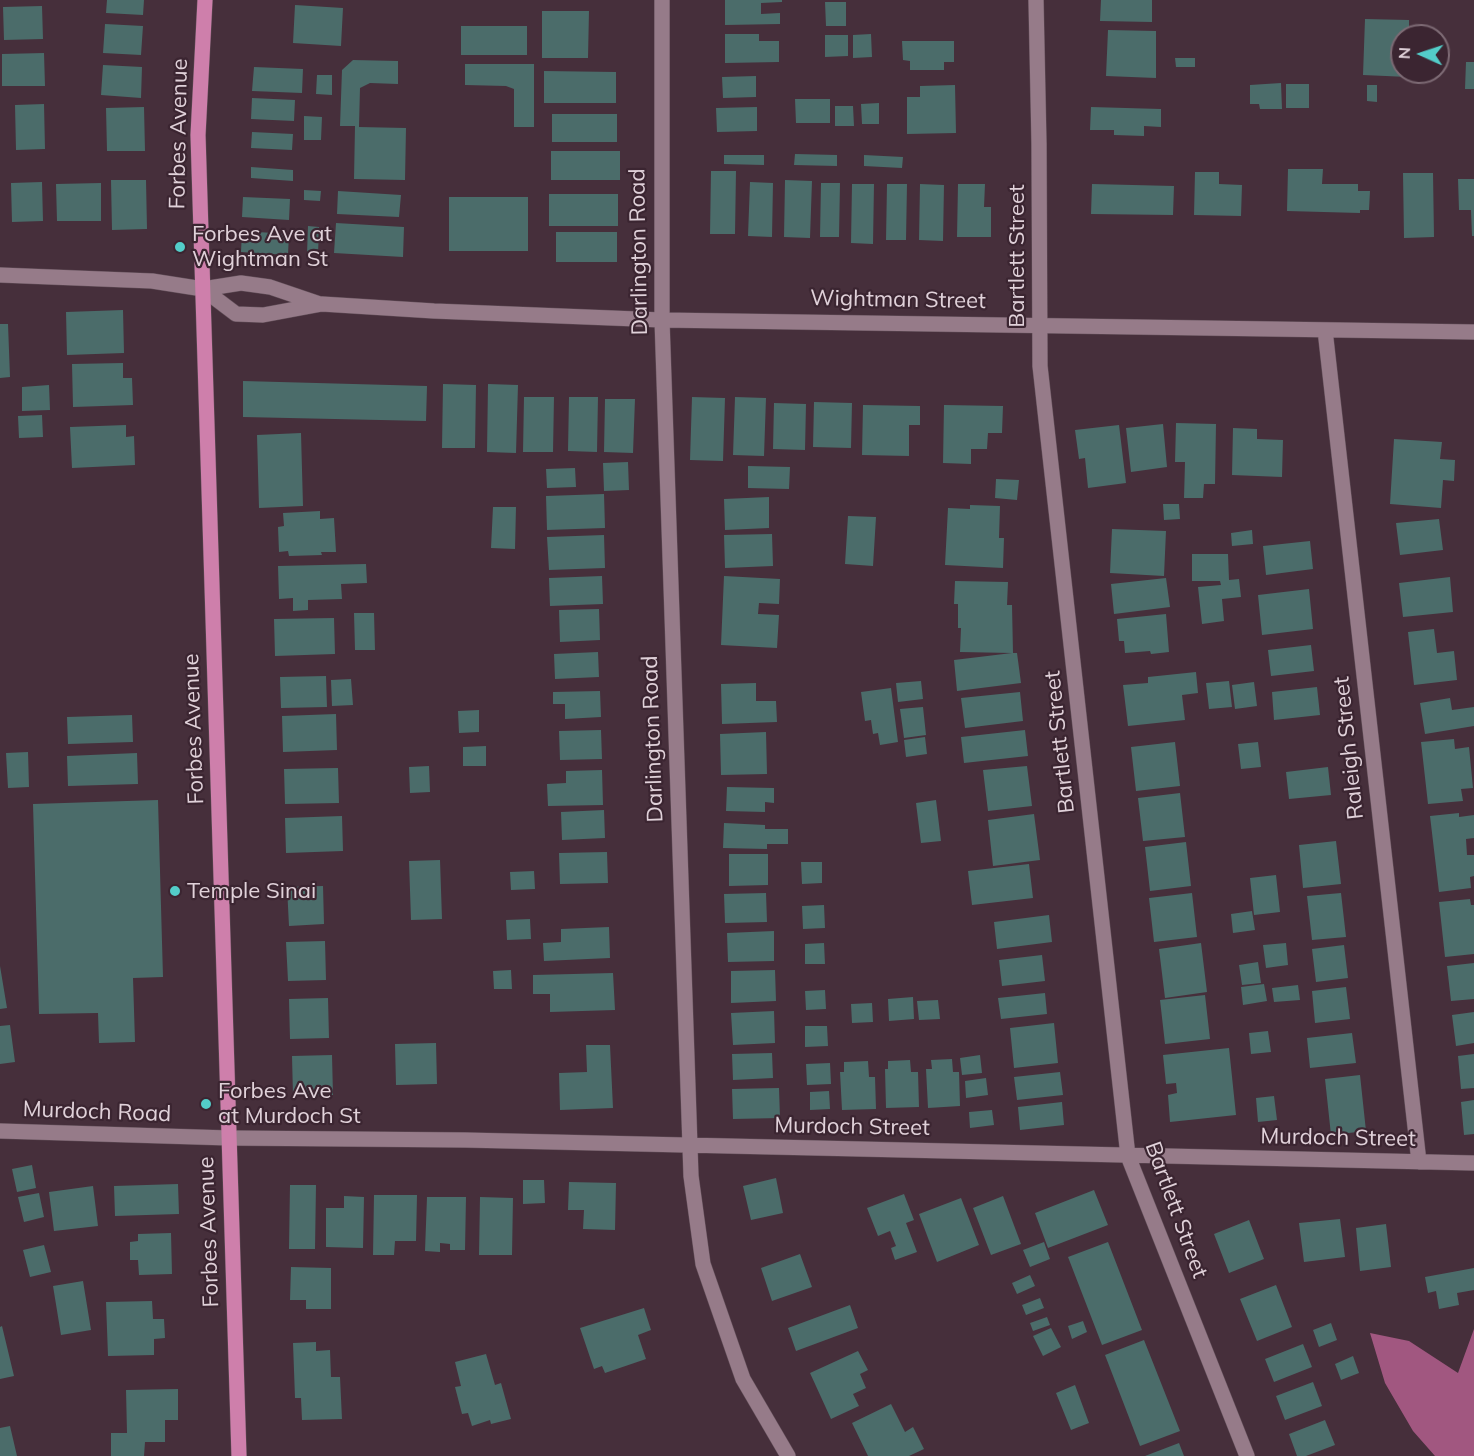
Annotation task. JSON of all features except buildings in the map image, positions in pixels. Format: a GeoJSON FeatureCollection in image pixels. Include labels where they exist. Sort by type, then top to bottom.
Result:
{"type":"FeatureCollection","features":[{"type":"Feature","properties":{"kind":"main road","name":"Forbes Avenue"},"geometry":{"type":"LineString","coordinates":[[206,0],[198,135],[239,1456]]}},
{"type":"Feature","properties":{"kind":"street","name":"Darlington Road"},"geometry":{"type":"LineString","coordinates":[[662,0],[662,320],[691,1176],[703,1264],[743,1379],[788,1456]]}},
{"type":"Feature","properties":{"kind":"street","name":"Bartlett Street"},"geometry":{"type":"LineString","coordinates":[[1036,0],[1040,144],[1040,366],[1128,1156],[1248,1456]]}},
{"type":"Feature","properties":{"kind":"street","name":"Wightman Street"},"geometry":{"type":"LineString","coordinates":[[0,275],[152,281],[203,289],[241,283],[270,287],[322,304]]}},
{"type":"Feature","properties":{"kind":"street","name":"Wightman Street"},"geometry":{"type":"LineString","coordinates":[[203,289],[236,314],[263,315],[322,304],[662,320],[1474,332]]}},
{"type":"Feature","properties":{"kind":"street","name":"Raleigh Street"},"geometry":{"type":"LineString","coordinates":[[1325,330],[1419,1162]]}},
{"type":"Feature","properties":{"kind":"street","name":"Murdoch Road"},"geometry":{"type":"LineString","coordinates":[[0,1131],[229,1138]]}},
{"type":"Feature","properties":{"kind":"street","name":"Murdoch Street"},"geometry":{"type":"LineString","coordinates":[[229,1138],[465,1140],[1474,1163]]}},
{"type":"Feature","properties":{"kind":"shaded area"},"geometry":{"type":"Polygon","coordinates":[[[1474,1329],[1474,1456],[1435,1456],[1413,1431],[1385,1383],[1370,1333],[1409,1341],[1458,1373],[1474,1329]]]}},
{"type":"Feature","properties":{"kind":"place","name":"Forbes Ave at Wightman St"},"geometry":{"type":"Point","coordinates":[180,247]}},
{"type":"Feature","properties":{"kind":"place","name":"Temple Sinai"},"geometry":{"type":"Point","coordinates":[175,891]}},
{"type":"Feature","properties":{"kind":"place","name":"Forbes Ave at Murdoch St"},"geometry":{"type":"Point","coordinates":[206,1104]}}]}
